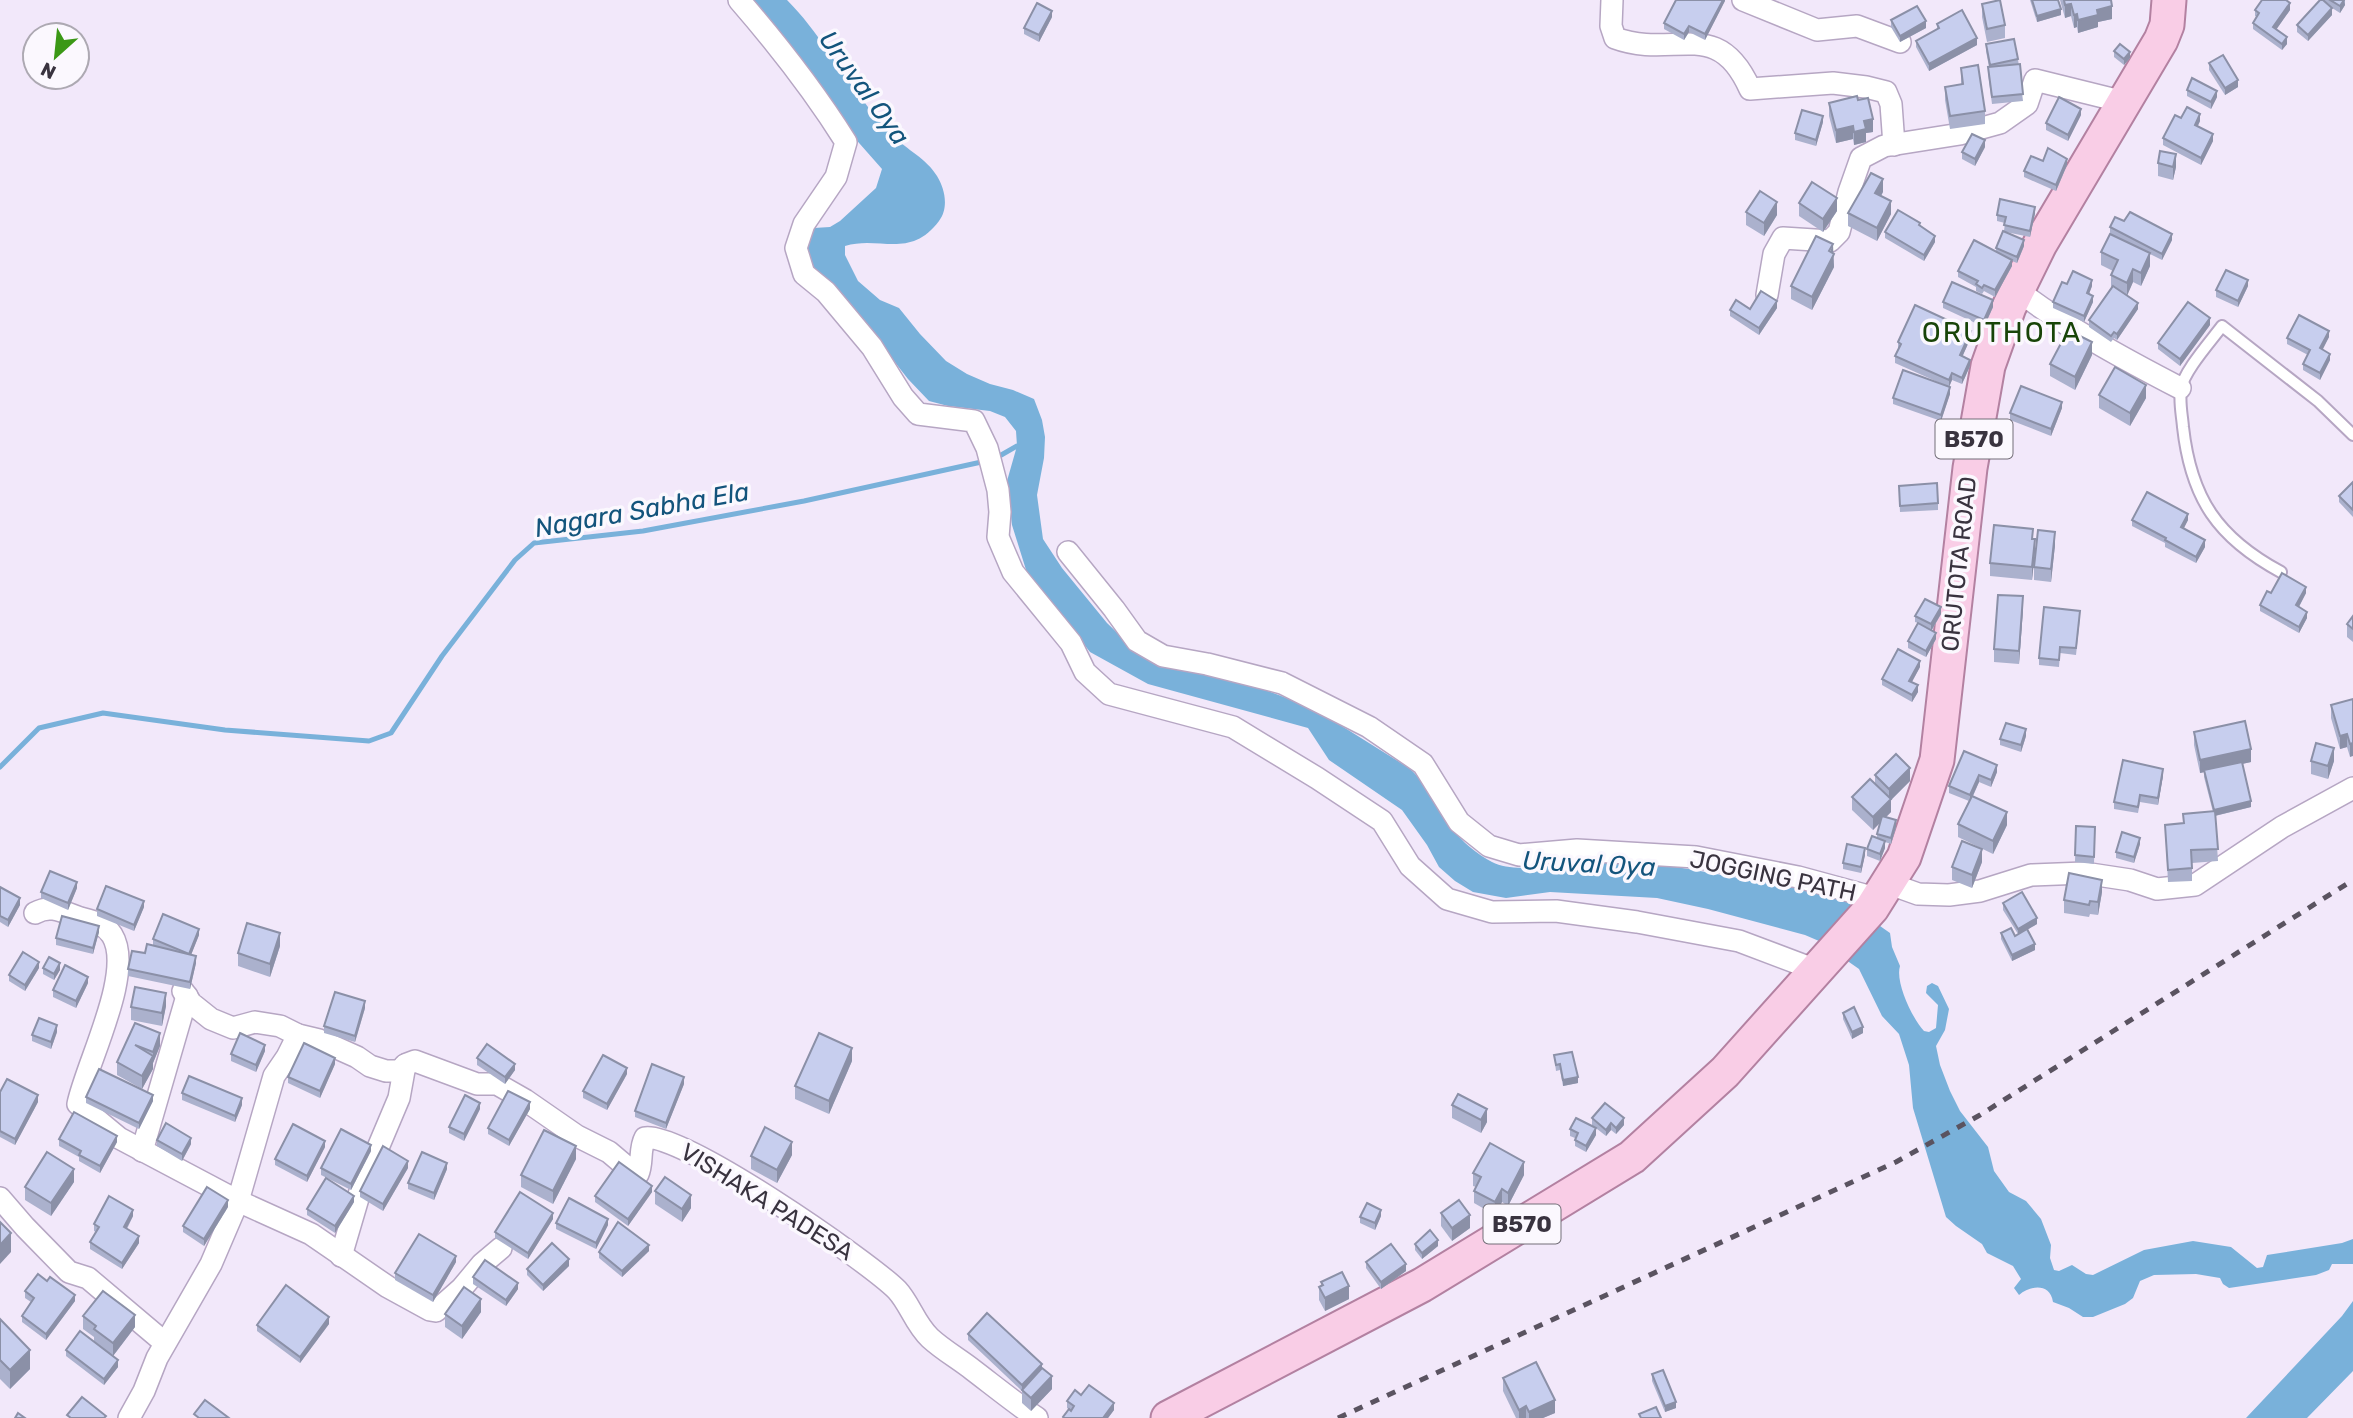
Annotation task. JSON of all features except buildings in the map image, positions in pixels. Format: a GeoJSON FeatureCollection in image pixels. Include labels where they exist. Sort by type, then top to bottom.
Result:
{"type":"FeatureCollection","features":[{"type":"Feature","properties":{"kind":"main road","name":"ORUTOTA ROAD"},"geometry":{"type":"LineString","coordinates":[[1880,897],[1905,857],[1937,760],[1978,413],[1988,366],[2017,290],[2067,197],[2161,40],[2167,25],[2169,0]]}},
{"type":"Feature","properties":{"kind":"main road","name":"B570"},"geometry":{"type":"LineString","coordinates":[[1168,1418],[1422,1285],[1632,1157],[1726,1072],[1880,897]]}},
{"type":"Feature","properties":{"kind":"street"},"geometry":{"type":"LineString","coordinates":[[739,0],[819,98],[846,142],[836,177],[804,224],[796,248],[804,274],[826,292],[873,346],[903,397],[918,414],[974,421],[993,469],[999,501],[998,537],[1013,572],[1071,643],[1085,672],[1109,694],[1233,727],[1254,739],[1382,821],[1410,866],[1447,899],[1492,912],[1556,911],[1650,924],[1739,942],[1821,965]]}},
{"type":"Feature","properties":{"kind":"street"},"geometry":{"type":"LineString","coordinates":[[1612,0],[1611,26],[1615,38],[1648,46],[1698,44],[1719,49],[1741,68],[1750,89],[1833,83],[1866,86],[1886,92],[1891,104],[1894,145]]}},
{"type":"Feature","properties":{"kind":"street"},"geometry":{"type":"LineString","coordinates":[[1743,0],[1817,30],[1857,26],[1900,42]]}},
{"type":"Feature","properties":{"kind":"street"},"geometry":{"type":"LineString","coordinates":[[1767,295],[1774,254],[1783,238],[1830,241],[1839,232],[1861,158],[1884,146],[1960,134],[2000,123],[2027,104],[2035,80],[2124,102]]}},
{"type":"Feature","properties":{"kind":"street"},"geometry":{"type":"LineString","coordinates":[[2017,290],[2039,307],[2113,353],[2180,388]]}},
{"type":"Feature","properties":{"kind":"street","name":"JOGGING PATH"},"geometry":{"type":"LineString","coordinates":[[1068,552],[1137,641],[1163,656],[1282,683],[1369,727],[1423,764],[1459,822],[1489,846],[1518,855],[1577,850],[1696,857],[1798,877],[1880,897],[1949,895],[1980,891],[2031,875],[2084,873],[2130,880],[2157,889],[2195,885],[2282,827],[2353,788]]}},
{"type":"Feature","properties":{"kind":"street"},"geometry":{"type":"LineString","coordinates":[[34,913],[43,908],[53,908],[96,921],[111,934],[119,955],[117,980],[78,1104],[110,1131],[142,1151],[238,1201],[310,1234],[400,1294],[430,1310],[436,1311],[463,1288],[482,1264],[501,1248]]}},
{"type":"Feature","properties":{"kind":"street","name":"VISHAKA PADESA"},"geometry":{"type":"LineString","coordinates":[[142,1151],[185,994],[191,1003],[211,1019],[233,1028],[264,1022],[319,1040],[357,1057],[370,1066],[386,1071],[399,1071],[415,1061],[477,1084],[497,1084],[577,1136],[609,1152],[635,1174],[638,1174],[641,1165],[642,1143],[645,1138],[650,1137],[677,1146],[713,1164],[823,1232],[899,1292],[914,1320],[929,1338],[1037,1418]]}},
{"type":"Feature","properties":{"kind":"street"},"geometry":{"type":"LineString","coordinates":[[129,1418],[165,1343],[211,1264],[238,1201],[274,1076],[298,1035]]}},
{"type":"Feature","properties":{"kind":"street"},"geometry":{"type":"LineString","coordinates":[[341,1256],[360,1188],[399,1098],[405,1065]]}},
{"type":"Feature","properties":{"kind":"street"},"geometry":{"type":"LineString","coordinates":[[0,1198],[69,1272],[88,1278],[165,1343]]}},
{"type":"Feature","properties":{"kind":"lane"},"geometry":{"type":"LineString","coordinates":[[2281,572],[2261,561],[2219,527],[2195,487],[2185,443],[2180,388],[2191,368],[2222,326],[2348,422],[2353,435]]}},
{"type":"Feature","properties":{"kind":"water","name":"Uruval Oya"},"geometry":{"type":"Polygon","coordinates":[[[751,0],[787,0],[808,24],[878,120],[898,141],[928,164],[937,176],[945,204],[942,216],[928,233],[905,243],[858,243],[845,246],[845,255],[858,281],[880,300],[899,308],[946,361],[990,384],[1034,399],[1045,437],[1037,495],[1043,539],[1062,568],[1107,623],[1130,645],[1155,661],[1268,691],[1313,708],[1409,768],[1422,782],[1460,838],[1481,856],[1502,866],[1527,868],[1591,861],[1663,865],[1820,891],[1855,907],[1890,933],[1892,947],[1900,966],[1902,990],[1924,1031],[1929,1032],[1936,1028],[1938,1005],[1926,993],[1927,986],[1932,983],[1938,986],[1949,1009],[1945,1030],[1936,1046],[1950,1091],[1960,1111],[1988,1147],[1994,1171],[2009,1192],[2026,1201],[2041,1219],[2051,1245],[2050,1258],[2054,1270],[2059,1271],[2072,1265],[2086,1274],[2093,1275],[2144,1250],[2193,1241],[2231,1247],[2257,1268],[2263,1267],[2267,1255],[2353,1239],[2353,1264],[2332,1264],[2329,1270],[2316,1275],[2229,1288],[2220,1278],[2196,1274],[2154,1275],[2140,1281],[2133,1298],[2125,1304],[2093,1317],[2083,1317],[2053,1302],[2048,1291],[2044,1289],[2029,1289],[2019,1295],[2014,1288],[2021,1279],[2013,1266],[1987,1253],[1982,1244],[1946,1217],[1913,1108],[1909,1065],[1899,1034],[1882,1016],[1859,969],[1819,941],[1708,909],[1657,898],[1550,892],[1506,898],[1473,892],[1439,867],[1402,810],[1329,760],[1308,728],[1148,684],[1090,652],[1027,573],[1012,525],[1007,481],[1017,446],[1016,431],[1005,417],[990,411],[929,401],[816,271],[804,250],[814,228],[830,227],[840,221],[876,188],[882,169],[837,118],[813,74],[751,0]]]}},
{"type":"Feature","properties":{"kind":"water"},"geometry":{"type":"Polygon","coordinates":[[[2353,1301],[2353,1371],[2307,1418],[2246,1418],[2342,1316],[2353,1301]]]}},
{"type":"Feature","properties":{"kind":"waterway","name":"Nagara Sabha Ela"},"geometry":{"type":"LineString","coordinates":[[996,458],[1017,446]]}},
{"type":"Feature","properties":{"kind":"waterway","name":"Nagara Sabha Ela"},"geometry":{"type":"LineString","coordinates":[[0,767],[39,728],[103,713],[225,730],[369,741],[391,733],[442,656],[515,560],[534,543],[643,531],[804,501],[986,461]]}},
{"type":"Feature","properties":{"kind":"railway"},"geometry":{"type":"LineString","coordinates":[[1338,1418],[1896,1162],[1980,1115],[2353,880]]}},
{"type":"Feature","properties":{"kind":"district","name":"ORUTHOTA"},"geometry":{"type":"Point","coordinates":[2002,332]}}]}
